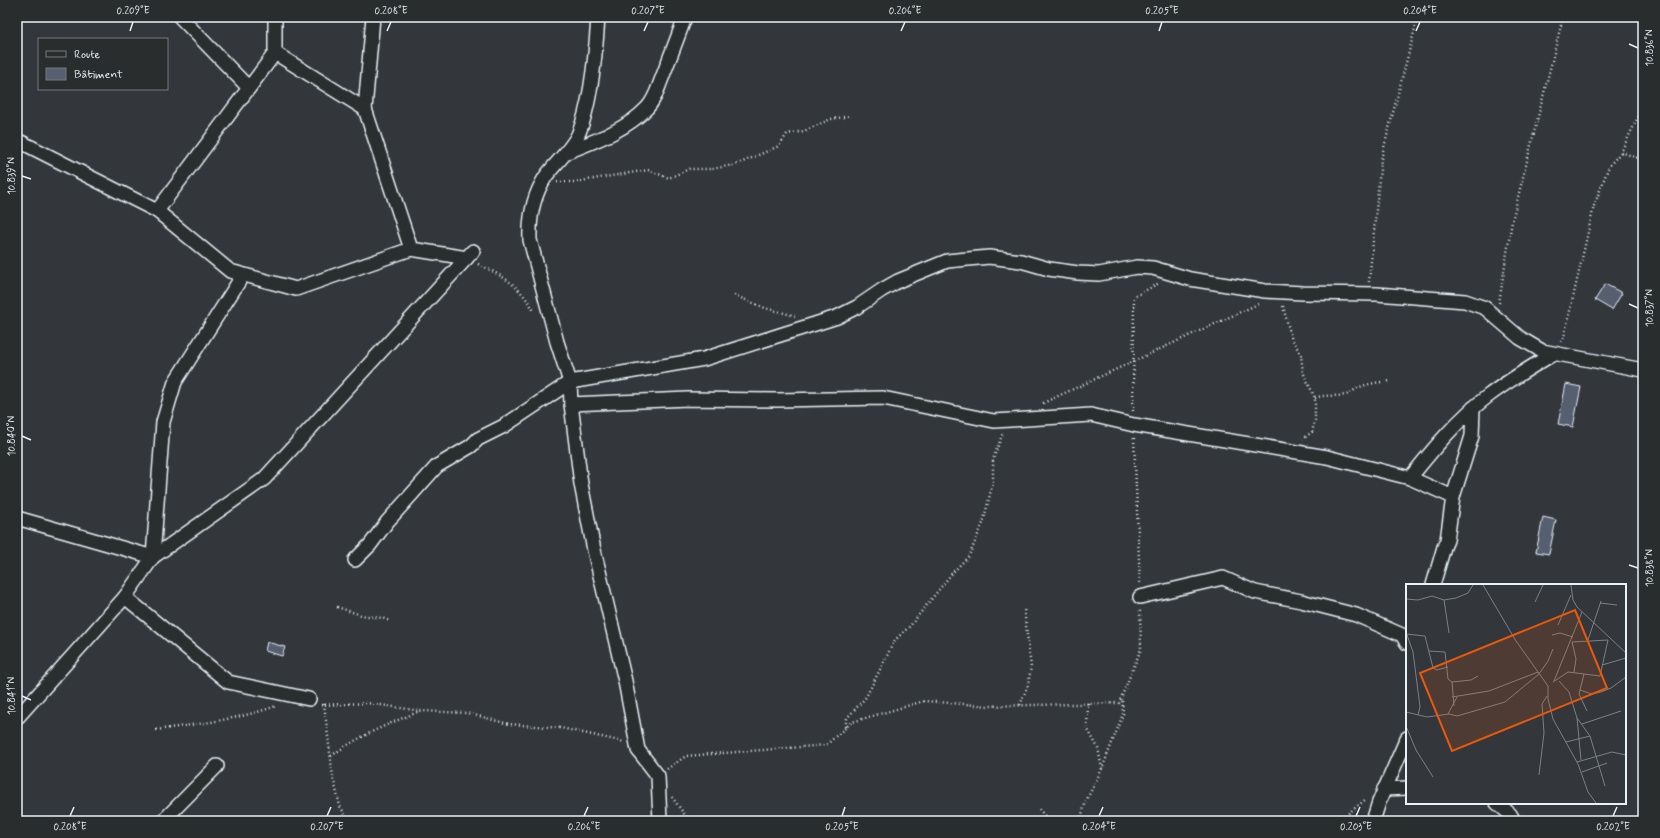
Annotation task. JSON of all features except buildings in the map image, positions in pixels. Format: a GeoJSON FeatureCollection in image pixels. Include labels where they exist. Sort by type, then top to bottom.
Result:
{"type":"FeatureCollection","features":[{"type":"Feature","properties":{"kind":"street"},"geometry":{"type":"LineString","coordinates":[[180,17],[249,88]]}},
{"type":"Feature","properties":{"kind":"street"},"geometry":{"type":"LineString","coordinates":[[157,211],[275,53],[275,17]]}},
{"type":"Feature","properties":{"kind":"street"},"geometry":{"type":"LineString","coordinates":[[373,17],[365,109],[411,249]]}},
{"type":"Feature","properties":{"kind":"street"},"geometry":{"type":"LineString","coordinates":[[598,17],[587,103],[577,135],[567,152],[546,177],[532,203],[529,224],[530,240],[557,342],[570,382],[571,404],[582,491],[638,750],[658,776],[660,821]]}},
{"type":"Feature","properties":{"kind":"street"},"geometry":{"type":"LineString","coordinates":[[567,152],[618,130],[639,116],[648,107],[656,92],[685,17]]}},
{"type":"Feature","properties":{"kind":"street"},"geometry":{"type":"LineString","coordinates":[[275,53],[365,109]]}},
{"type":"Feature","properties":{"kind":"street"},"geometry":{"type":"LineString","coordinates":[[17,148],[21,142],[157,211],[230,271],[296,289],[411,249],[472,257]]}},
{"type":"Feature","properties":{"kind":"street"},"geometry":{"type":"LineString","coordinates":[[17,718],[125,597],[153,557],[264,479],[472,257]]}},
{"type":"Feature","properties":{"kind":"street"},"geometry":{"type":"LineString","coordinates":[[355,560],[370,545],[387,522],[437,466],[471,446],[478,439],[504,426],[570,382],[704,359],[836,317],[857,307],[898,281],[947,261],[989,257],[1021,261],[1049,269],[1099,274],[1137,267],[1153,268],[1190,279],[1265,291],[1368,294],[1465,301],[1485,308],[1530,345],[1542,351],[1643,370]]}},
{"type":"Feature","properties":{"kind":"street"},"geometry":{"type":"LineString","coordinates":[[153,557],[163,422],[175,382],[243,275]]}},
{"type":"Feature","properties":{"kind":"street"},"geometry":{"type":"LineString","coordinates":[[1410,478],[1436,445],[1473,408],[1507,382],[1553,354]]}},
{"type":"Feature","properties":{"kind":"street"},"geometry":{"type":"LineString","coordinates":[[571,404],[688,399],[778,400],[883,398],[994,421],[1091,414],[1134,425],[1328,457],[1410,478],[1453,497]]}},
{"type":"Feature","properties":{"kind":"street"},"geometry":{"type":"LineString","coordinates":[[1433,584],[1447,540],[1453,497],[1472,436],[1473,408]]}},
{"type":"Feature","properties":{"kind":"street"},"geometry":{"type":"LineString","coordinates":[[17,518],[153,557]]}},
{"type":"Feature","properties":{"kind":"street"},"geometry":{"type":"LineString","coordinates":[[1140,597],[1223,578],[1255,592],[1301,601],[1356,615],[1405,636]]}},
{"type":"Feature","properties":{"kind":"street"},"geometry":{"type":"LineString","coordinates":[[125,597],[228,682],[313,702]]}},
{"type":"Feature","properties":{"kind":"street"},"geometry":{"type":"LineString","coordinates":[[1373,821],[1384,789],[1406,740]]}},
{"type":"Feature","properties":{"kind":"street"},"geometry":{"type":"LineString","coordinates":[[163,821],[217,766]]}},
{"type":"Feature","properties":{"kind":"street"},"geometry":{"type":"LineString","coordinates":[[1384,789],[1406,788]]}},
{"type":"Feature","properties":{"kind":"street"},"geometry":{"type":"LineString","coordinates":[[1498,804],[1510,814],[1514,821]]}},
{"type":"Feature","properties":{"kind":"path"},"geometry":{"type":"LineString","coordinates":[[1368,294],[1381,159],[1418,17]]}},
{"type":"Feature","properties":{"kind":"path"},"geometry":{"type":"LineString","coordinates":[[1497,318],[1512,221],[1563,17]]}},
{"type":"Feature","properties":{"kind":"path"},"geometry":{"type":"LineString","coordinates":[[1553,354],[1564,337],[1594,206],[1609,166],[1622,152],[1643,107]]}},
{"type":"Feature","properties":{"kind":"path"},"geometry":{"type":"LineString","coordinates":[[543,183],[575,182],[648,170],[669,178],[688,169],[712,169],[738,164],[779,146],[788,134],[804,131],[831,119],[851,116]]}},
{"type":"Feature","properties":{"kind":"path"},"geometry":{"type":"LineString","coordinates":[[1622,152],[1643,160]]}},
{"type":"Feature","properties":{"kind":"path"},"geometry":{"type":"LineString","coordinates":[[472,257],[504,276],[525,296],[535,313]]}},
{"type":"Feature","properties":{"kind":"path"},"geometry":{"type":"LineString","coordinates":[[658,776],[686,756],[826,745],[852,722],[924,701],[990,706],[1119,703],[1141,649],[1133,389],[1134,297],[1175,275]]}},
{"type":"Feature","properties":{"kind":"path"},"geometry":{"type":"LineString","coordinates":[[1284,292],[1283,308],[1291,337],[1301,355],[1303,372],[1315,398],[1316,420],[1312,432],[1290,450]]}},
{"type":"Feature","properties":{"kind":"path"},"geometry":{"type":"LineString","coordinates":[[734,295],[765,308],[820,322]]}},
{"type":"Feature","properties":{"kind":"path"},"geometry":{"type":"LineString","coordinates":[[1042,404],[1263,302]]}},
{"type":"Feature","properties":{"kind":"path"},"geometry":{"type":"LineString","coordinates":[[1315,398],[1323,395],[1336,397],[1349,394],[1373,383],[1392,381]]}},
{"type":"Feature","properties":{"kind":"path"},"geometry":{"type":"LineString","coordinates":[[845,728],[847,718],[866,697],[895,640],[910,626],[953,572],[969,556],[983,523],[993,482],[993,459],[1007,420]]}},
{"type":"Feature","properties":{"kind":"path"},"geometry":{"type":"LineString","coordinates":[[337,607],[362,615],[382,618],[390,621]]}},
{"type":"Feature","properties":{"kind":"path"},"geometry":{"type":"LineString","coordinates":[[1020,705],[1028,685],[1031,667],[1024,609]]}},
{"type":"Feature","properties":{"kind":"path"},"geometry":{"type":"LineString","coordinates":[[1080,821],[1086,801],[1102,769],[1123,714],[1122,696]]}},
{"type":"Feature","properties":{"kind":"path"},"geometry":{"type":"LineString","coordinates":[[313,702],[324,704],[367,703],[421,711],[467,713],[508,724],[561,728],[622,741],[638,750]]}},
{"type":"Feature","properties":{"kind":"path"},"geometry":{"type":"LineString","coordinates":[[1088,703],[1087,728],[1098,748],[1102,769]]}},
{"type":"Feature","properties":{"kind":"path"},"geometry":{"type":"LineString","coordinates":[[324,704],[333,777],[340,806],[349,821]]}},
{"type":"Feature","properties":{"kind":"path"},"geometry":{"type":"LineString","coordinates":[[156,730],[252,715],[277,706]]}},
{"type":"Feature","properties":{"kind":"path"},"geometry":{"type":"LineString","coordinates":[[331,756],[351,742],[381,727],[421,711]]}},
{"type":"Feature","properties":{"kind":"path"},"geometry":{"type":"LineString","coordinates":[[1339,821],[1361,801],[1384,789]]}},
{"type":"Feature","properties":{"kind":"path"},"geometry":{"type":"LineString","coordinates":[[1039,809],[1049,821]]}}]}
